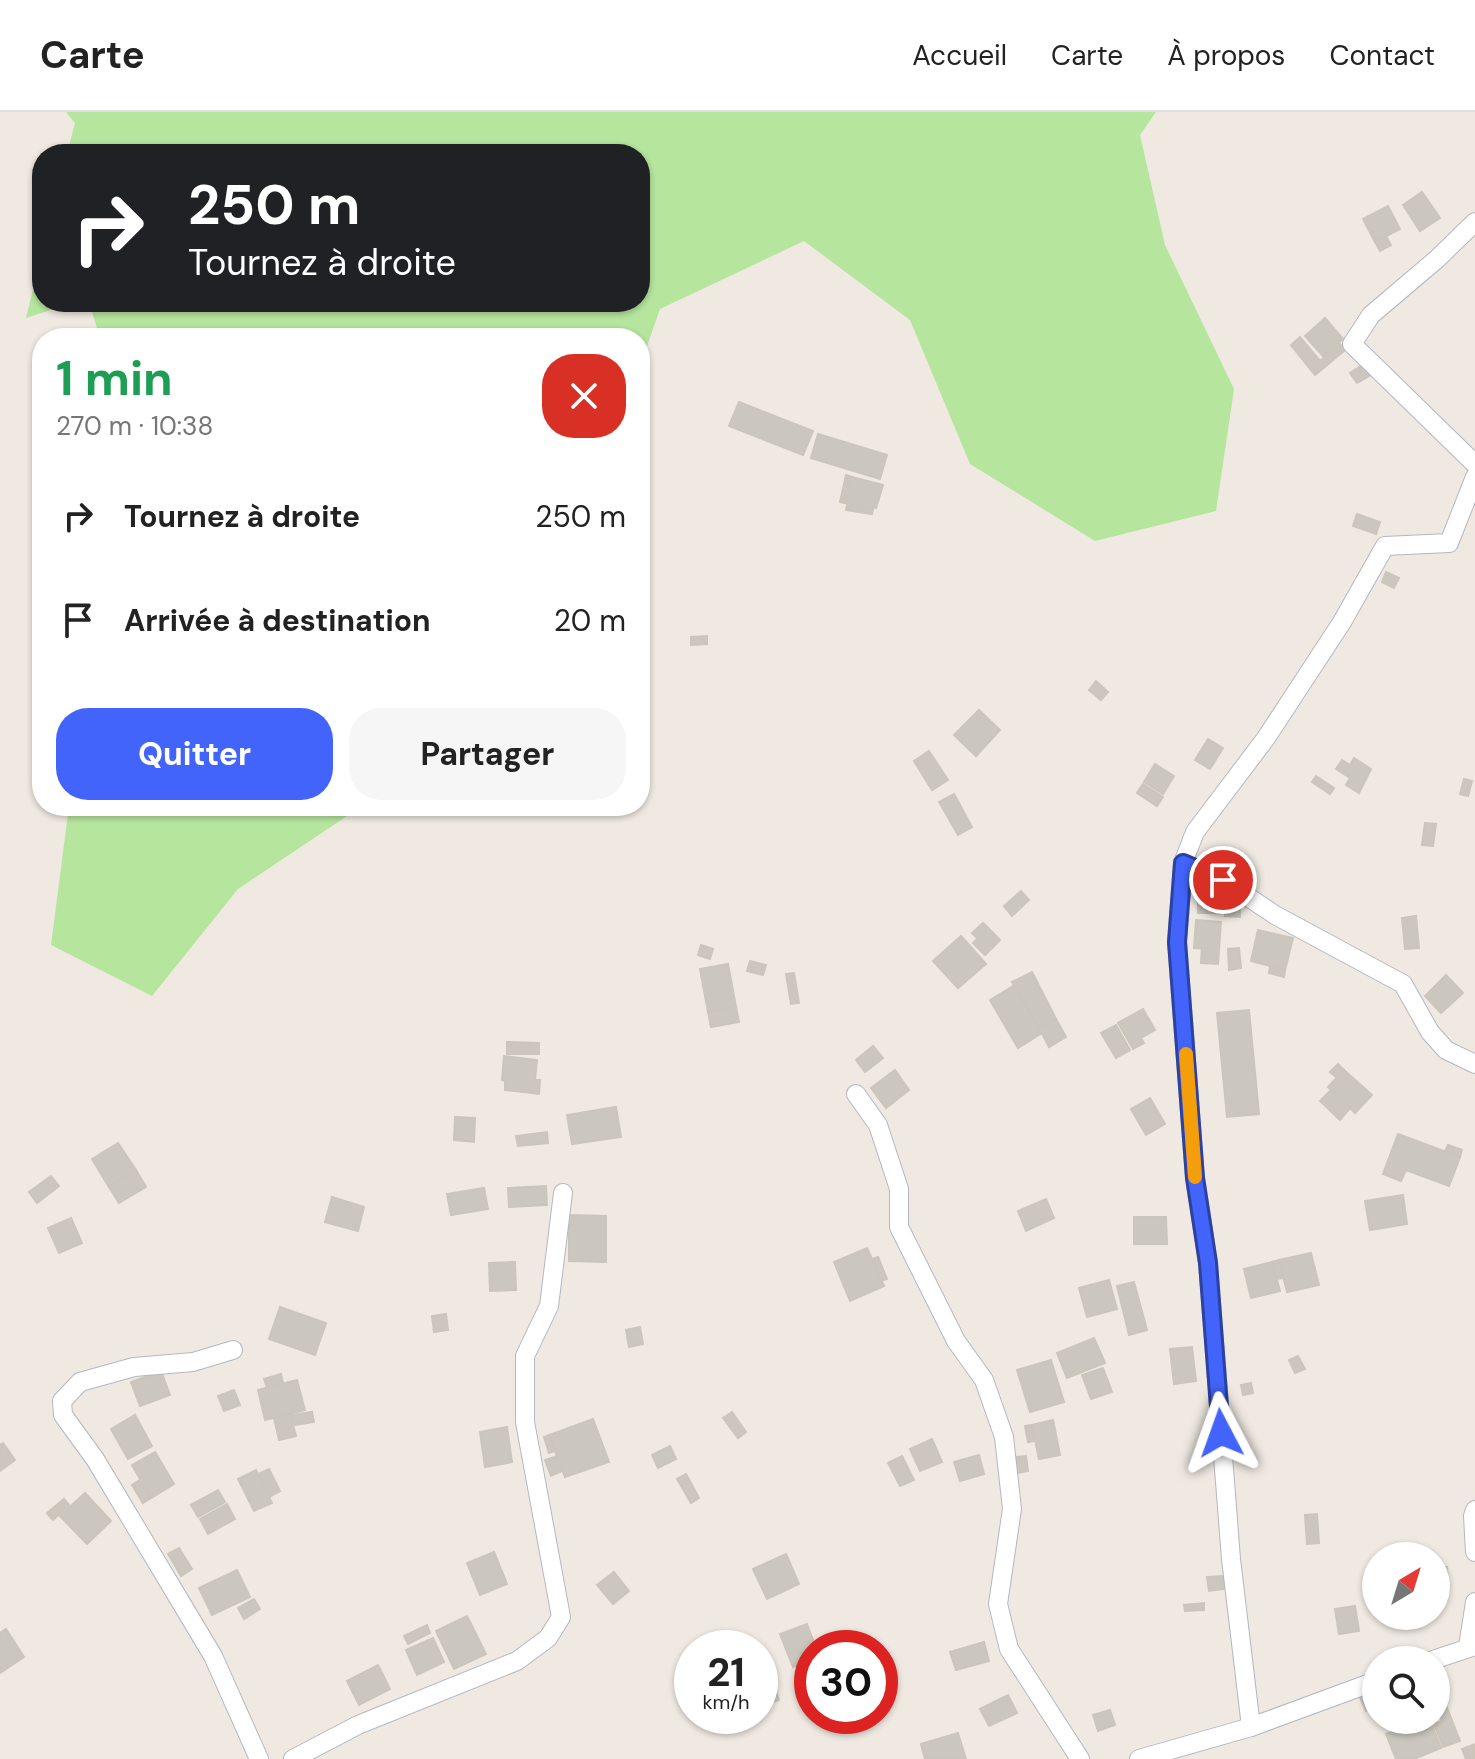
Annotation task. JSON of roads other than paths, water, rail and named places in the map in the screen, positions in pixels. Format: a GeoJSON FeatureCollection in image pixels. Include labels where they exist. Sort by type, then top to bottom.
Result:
{"type":"FeatureCollection","features":[{"type":"Feature","properties":{"kind":"street"},"geometry":{"type":"LineString","coordinates":[[1475,222],[1371,315],[1352,344],[1475,464]]}},
{"type":"Feature","properties":{"kind":"street"},"geometry":{"type":"LineString","coordinates":[[1251,1727],[1231,1559],[1208,1263],[1192,1133],[1177,942],[1183,863],[1195,832],[1266,738],[1342,622],[1385,546],[1449,543],[1475,477]]}},
{"type":"Feature","properties":{"kind":"street"},"geometry":{"type":"LineString","coordinates":[[1183,863],[1223,880],[1275,915],[1403,984],[1430,1032],[1446,1050],[1475,1064]]}},
{"type":"Feature","properties":{"kind":"street"},"geometry":{"type":"LineString","coordinates":[[856,1094],[878,1125],[899,1189],[899,1227],[956,1341],[984,1380],[1004,1437],[1012,1509],[998,1604],[1009,1649],[1080,1759]]}},
{"type":"Feature","properties":{"kind":"street"},"geometry":{"type":"LineString","coordinates":[[293,1759],[358,1725],[517,1661],[548,1638],[561,1617],[525,1422],[525,1356],[549,1306],[563,1193]]}},
{"type":"Feature","properties":{"kind":"street"},"geometry":{"type":"LineString","coordinates":[[233,1350],[193,1362],[134,1367],[80,1382],[62,1401],[63,1415],[95,1459],[213,1656],[259,1759]]}},
{"type":"Feature","properties":{"kind":"street"},"geometry":{"type":"LineString","coordinates":[[1475,1510],[1475,1552]]}},
{"type":"Feature","properties":{"kind":"street"},"geometry":{"type":"LineString","coordinates":[[1450,1654],[1471,1647],[1475,1602]]}},
{"type":"Feature","properties":{"kind":"street"},"geometry":{"type":"LineString","coordinates":[[1139,1759],[1251,1727],[1362,1686]]}}]}
